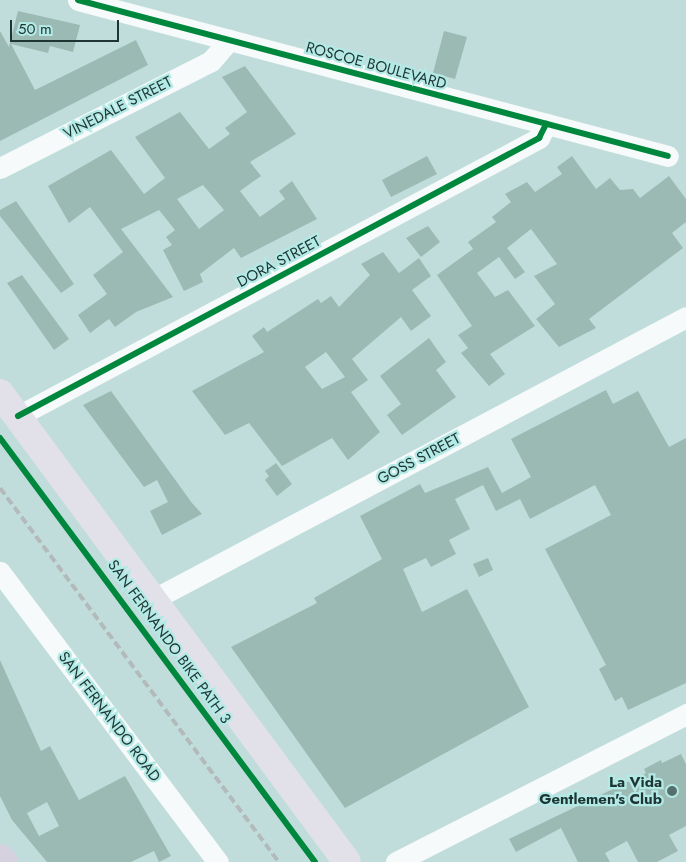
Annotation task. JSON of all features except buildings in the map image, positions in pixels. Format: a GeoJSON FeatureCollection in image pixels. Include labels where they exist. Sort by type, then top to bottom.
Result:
{"type":"FeatureCollection","features":[{"type":"Feature","properties":{"kind":"highway"},"geometry":{"type":"LineString","coordinates":[[0,858],[4,862]]}},
{"type":"Feature","properties":{"kind":"main road"},"geometry":{"type":"LineString","coordinates":[[0,393],[347,862]]}},
{"type":"Feature","properties":{"kind":"street","name":"ROSCOE BOULEVARD"},"geometry":{"type":"LineString","coordinates":[[78,0],[668,156]]}},
{"type":"Feature","properties":{"kind":"street","name":"VINEDALE STREET"},"geometry":{"type":"LineString","coordinates":[[0,168],[211,61],[229,40]]}},
{"type":"Feature","properties":{"kind":"street","name":"DORA STREET"},"geometry":{"type":"LineString","coordinates":[[18,416],[539,138],[546,124]]}},
{"type":"Feature","properties":{"kind":"street","name":"GOSS STREET"},"geometry":{"type":"LineString","coordinates":[[152,600],[686,317]]}},
{"type":"Feature","properties":{"kind":"street","name":"SAN FERNANDO ROAD"},"geometry":{"type":"LineString","coordinates":[[0,572],[218,862]]}},
{"type":"Feature","properties":{"kind":"street"},"geometry":{"type":"LineString","coordinates":[[396,862],[686,714]]}},
{"type":"Feature","properties":{"kind":"railway"},"geometry":{"type":"LineString","coordinates":[[0,488],[279,862]]}},
{"type":"Feature","properties":{"kind":"cycle path"},"geometry":{"type":"LineString","coordinates":[[78,0],[668,156]]}},
{"type":"Feature","properties":{"kind":"cycle path"},"geometry":{"type":"LineString","coordinates":[[18,416],[539,138],[546,124]]}},
{"type":"Feature","properties":{"kind":"cycle path","name":"SAN FERNANDO BIKE PATH 3"},"geometry":{"type":"LineString","coordinates":[[0,438],[315,862]]}},
{"type":"Feature","properties":{"kind":"place","name":"La Vida Gentlemen's Club"},"geometry":{"type":"Point","coordinates":[672,791]}}]}
